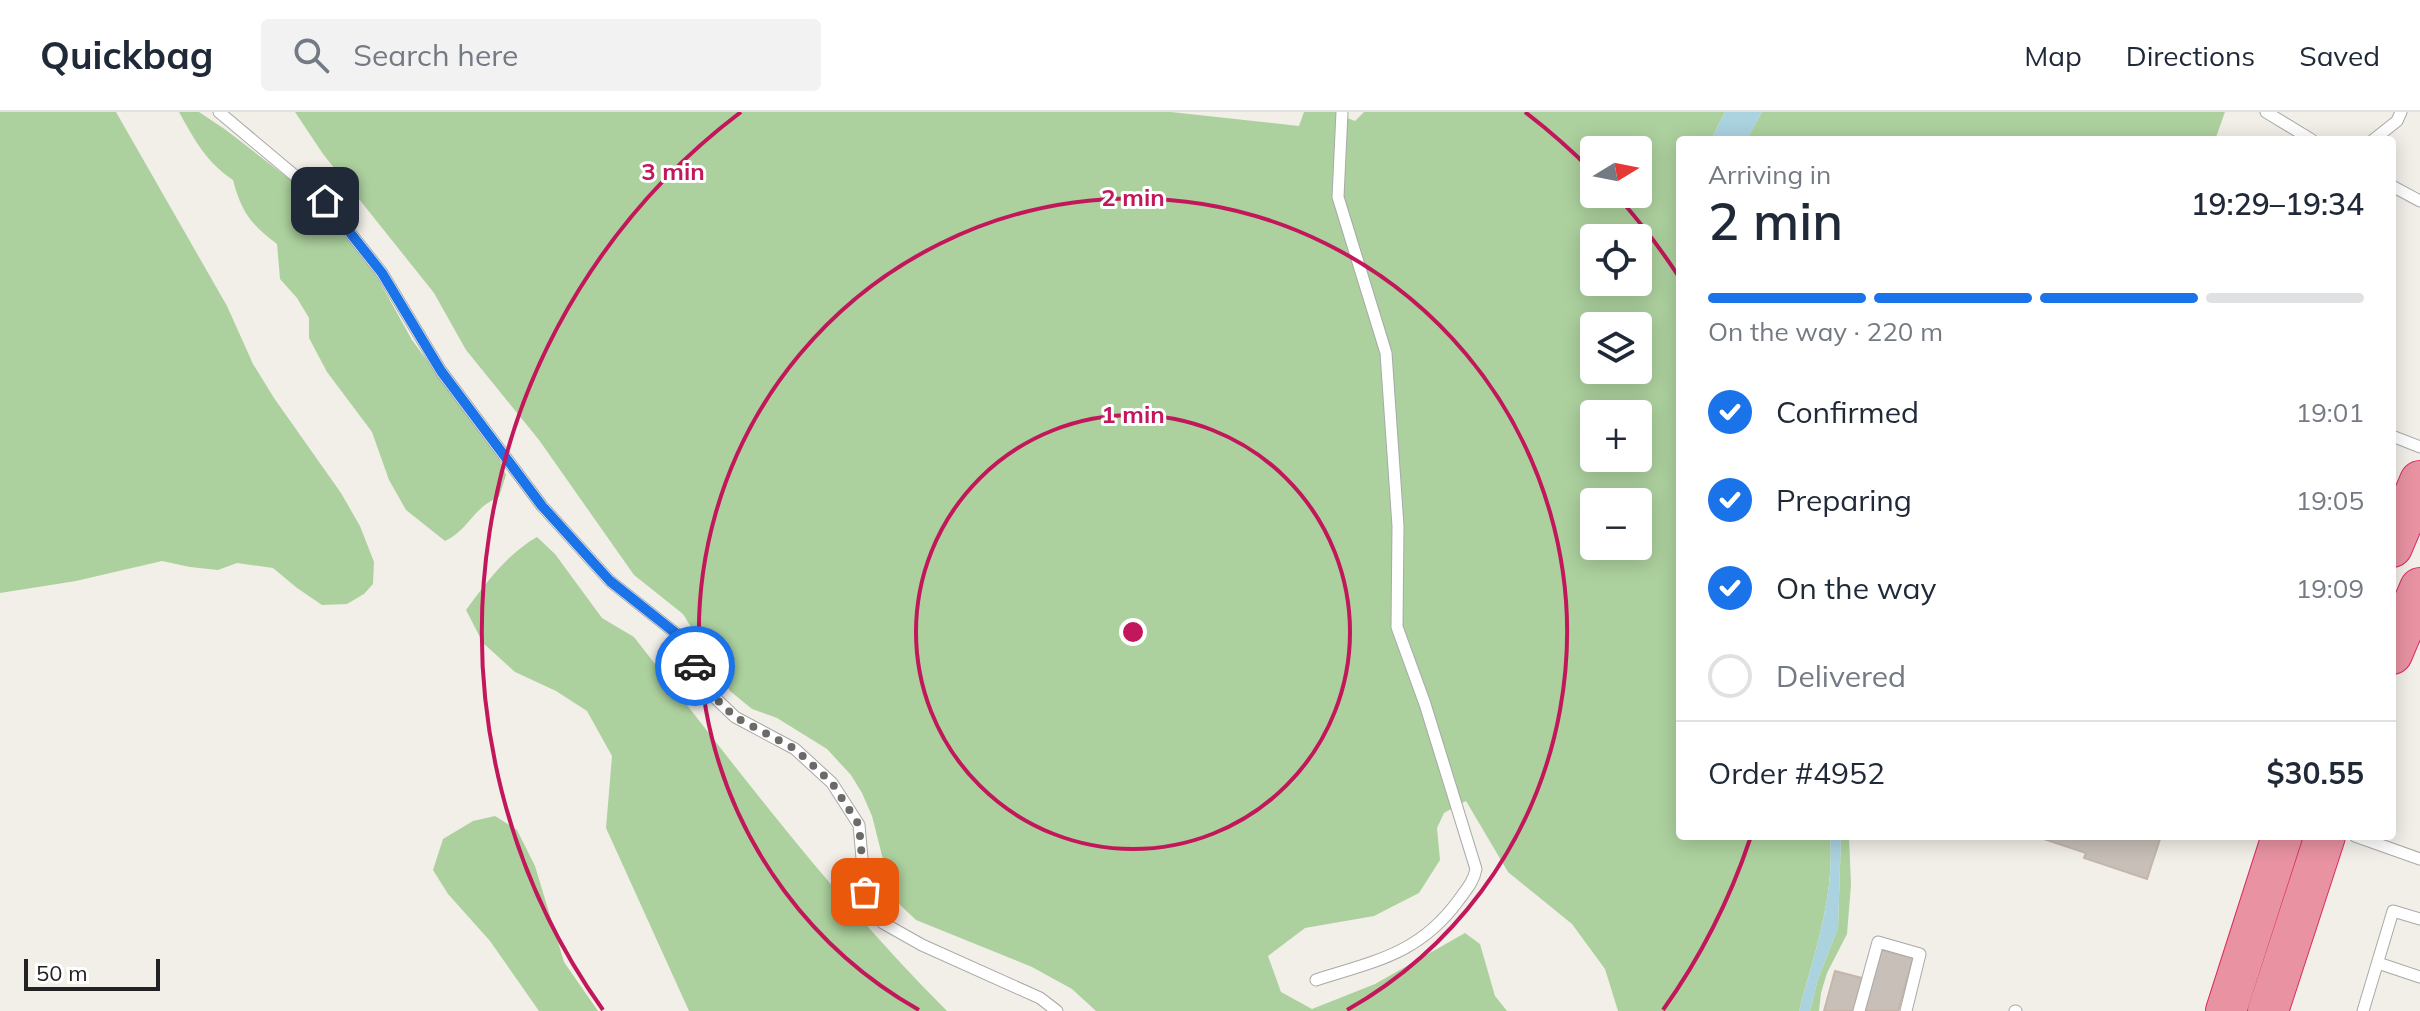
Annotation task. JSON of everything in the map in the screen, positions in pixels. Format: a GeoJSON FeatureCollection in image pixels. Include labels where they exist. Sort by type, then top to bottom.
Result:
{"type":"FeatureCollection","features":[{"type":"Feature","properties":{"kind":"highway"},"geometry":{"type":"LineString","coordinates":[[2396,538],[2420,481]]}},
{"type":"Feature","properties":{"kind":"highway"},"geometry":{"type":"LineString","coordinates":[[2396,645],[2420,588]]}},
{"type":"Feature","properties":{"kind":"highway"},"geometry":{"type":"LineString","coordinates":[[2226,1011],[2281,840]]}},
{"type":"Feature","properties":{"kind":"highway"},"geometry":{"type":"LineString","coordinates":[[2268,1011],[2324,840]]}},
{"type":"Feature","properties":{"kind":"lane"},"geometry":{"type":"LineString","coordinates":[[219,112],[325,201],[382,273],[441,371],[542,506],[610,581],[678,635],[709,692],[735,717],[795,749],[832,783],[859,825],[865,892],[883,923],[922,945],[1040,998],[1057,1011]]}},
{"type":"Feature","properties":{"kind":"lane"},"geometry":{"type":"LineString","coordinates":[[1316,980],[1413,945],[1456,904],[1474,878],[1476,869],[1425,704],[1397,627],[1398,526],[1386,353],[1338,197],[1342,112]]}},
{"type":"Feature","properties":{"kind":"lane"},"geometry":{"type":"LineString","coordinates":[[2266,112],[2305,136]]}},
{"type":"Feature","properties":{"kind":"lane"},"geometry":{"type":"LineString","coordinates":[[2378,136],[2397,121],[2401,112]]}},
{"type":"Feature","properties":{"kind":"lane"},"geometry":{"type":"LineString","coordinates":[[2396,188],[2420,201]]}},
{"type":"Feature","properties":{"kind":"lane"},"geometry":{"type":"LineString","coordinates":[[2396,438],[2420,447]]}},
{"type":"Feature","properties":{"kind":"lane"},"geometry":{"type":"LineString","coordinates":[[2366,840],[2420,859]]}},
{"type":"Feature","properties":{"kind":"lane"},"geometry":{"type":"LineString","coordinates":[[2363,1011],[2393,911],[2420,919]]}},
{"type":"Feature","properties":{"kind":"lane"},"geometry":{"type":"LineString","coordinates":[[1859,1011],[1878,942],[1920,954],[1906,1011]]}},
{"type":"Feature","properties":{"kind":"lane"},"geometry":{"type":"LineString","coordinates":[[2378,963],[2420,977]]}},
{"type":"Feature","properties":{"kind":"green space"},"geometry":{"type":"Polygon","coordinates":[[[0,112],[116,112],[227,306],[253,364],[360,526],[374,562],[373,584],[364,594],[347,604],[322,605],[273,568],[237,563],[218,570],[162,561],[76,581],[0,593],[0,112]]]}},
{"type":"Feature","properties":{"kind":"green space"},"geometry":{"type":"Polygon","coordinates":[[[179,112],[199,112],[226,130],[302,189],[329,215],[371,266],[412,340],[499,458],[506,475],[499,497],[483,507],[453,536],[445,541],[406,510],[389,480],[372,432],[327,372],[309,338],[309,318],[280,279],[277,244],[248,216],[233,180],[208,158],[179,112]]]}},
{"type":"Feature","properties":{"kind":"green space"},"geometry":{"type":"Polygon","coordinates":[[[295,112],[1171,112],[1299,126],[1304,112],[1336,112],[1355,121],[1364,112],[1725,112],[1713,136],[1676,136],[1676,840],[1830,840],[1826,903],[1799,1011],[1618,1011],[1605,969],[1572,924],[1508,872],[1466,801],[1444,813],[1437,828],[1440,860],[1419,893],[1374,916],[1305,928],[1268,956],[1281,992],[1312,1009],[1375,984],[1465,933],[1480,944],[1495,996],[1507,1011],[1096,1011],[1072,989],[1032,967],[916,920],[900,905],[890,887],[872,816],[851,775],[827,749],[777,718],[752,709],[730,691],[683,614],[634,575],[539,440],[466,350],[434,293],[323,154],[295,112]]]}},
{"type":"Feature","properties":{"kind":"green space"},"geometry":{"type":"Polygon","coordinates":[[[1762,112],[2225,112],[2216,136],[1748,136],[1762,112]]]}},
{"type":"Feature","properties":{"kind":"green space"},"geometry":{"type":"Polygon","coordinates":[[[537,537],[555,554],[602,618],[634,637],[824,876],[947,1011],[689,1011],[606,828],[612,756],[587,711],[556,691],[515,672],[483,643],[466,610],[507,560],[537,537]]]}},
{"type":"Feature","properties":{"kind":"green space"},"geometry":{"type":"Polygon","coordinates":[[[495,816],[517,830],[535,866],[564,962],[598,1011],[539,1011],[490,941],[448,894],[433,870],[443,839],[473,821],[495,816]]]}},
{"type":"Feature","properties":{"kind":"green space"},"geometry":{"type":"Polygon","coordinates":[[[1841,840],[1849,840],[1851,885],[1847,934],[1827,973],[1819,1011],[1810,1011],[1818,979],[1838,928],[1841,840]]]}},
{"type":"Feature","properties":{"kind":"water"},"geometry":{"type":"Polygon","coordinates":[[[1725,112],[1762,112],[1748,136],[1713,136],[1725,112]]]}},
{"type":"Feature","properties":{"kind":"water"},"geometry":{"type":"Polygon","coordinates":[[[1830,840],[1841,840],[1838,928],[1818,979],[1810,1011],[1799,1011],[1826,903],[1830,840]]]}},
{"type":"Feature","properties":{"kind":"building"},"geometry":{"type":"Polygon","coordinates":[[[2047,840],[2160,840],[2147,879],[2084,858],[2086,853],[2047,840]]]}},
{"type":"Feature","properties":{"kind":"building"},"geometry":{"type":"Polygon","coordinates":[[[1881,950],[1913,958],[1898,1011],[1865,1011],[1881,950]]]}},
{"type":"Feature","properties":{"kind":"building"},"geometry":{"type":"Polygon","coordinates":[[[1835,971],[1862,978],[1854,1011],[1824,1011],[1835,971]]]}},
{"type":"Feature","properties":{"kind":"way so far"},"geometry":{"type":"LineString","coordinates":[[695,666],[709,692],[735,717],[795,749],[832,783],[859,825],[865,892]]}},
{"type":"Feature","properties":{"kind":"route"},"geometry":{"type":"LineString","coordinates":[[325,201],[382,273],[441,371],[542,506],[610,581],[678,635],[695,666]]}}]}
